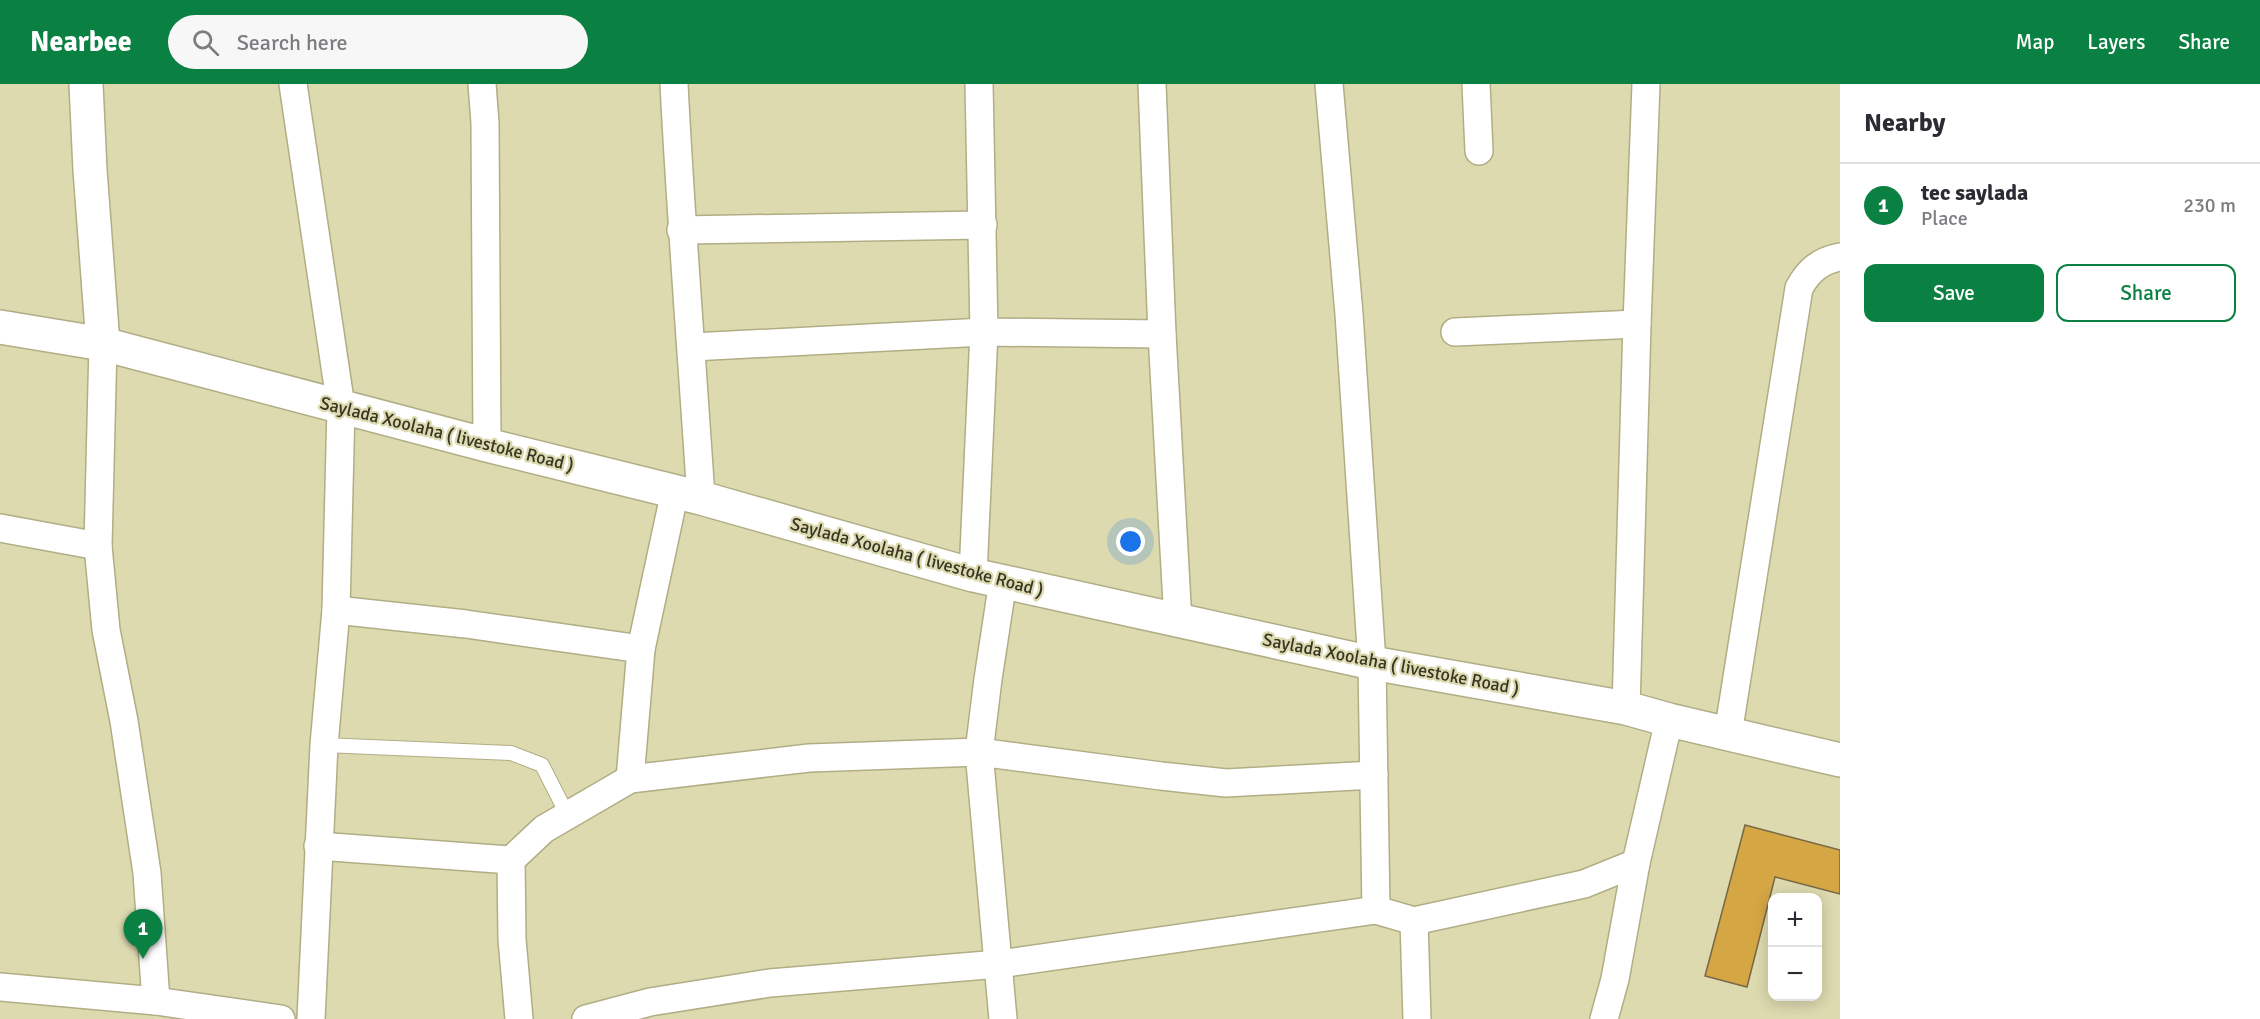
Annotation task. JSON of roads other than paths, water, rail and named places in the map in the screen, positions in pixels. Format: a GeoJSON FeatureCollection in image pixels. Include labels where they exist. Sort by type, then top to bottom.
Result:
{"type":"FeatureCollection","features":[{"type":"Feature","properties":{"kind":"street"},"geometry":{"type":"LineString","coordinates":[[86,84],[90,170],[104,344],[98,546],[106,630],[124,721],[147,873],[156,1001]]}},
{"type":"Feature","properties":{"kind":"street"},"geometry":{"type":"LineString","coordinates":[[293,84],[341,407],[336,610],[324,745],[311,1019]]}},
{"type":"Feature","properties":{"kind":"street"},"geometry":{"type":"LineString","coordinates":[[482,84],[485,123],[487,445]]}},
{"type":"Feature","properties":{"kind":"street"},"geometry":{"type":"LineString","coordinates":[[630,779],[641,649],[688,494],[692,347],[681,230],[674,84]]}},
{"type":"Feature","properties":{"kind":"street"},"geometry":{"type":"LineString","coordinates":[[979,84],[988,578],[988,679],[980,752],[1003,1019]]}},
{"type":"Feature","properties":{"kind":"street"},"geometry":{"type":"LineString","coordinates":[[1152,84],[1162,334],[1178,622]]}},
{"type":"Feature","properties":{"kind":"street"},"geometry":{"type":"LineString","coordinates":[[1329,84],[1349,314],[1372,663],[1376,910]]}},
{"type":"Feature","properties":{"kind":"street"},"geometry":{"type":"LineString","coordinates":[[1476,84],[1479,151]]}},
{"type":"Feature","properties":{"kind":"street"},"geometry":{"type":"LineString","coordinates":[[1626,708],[1646,84]]}},
{"type":"Feature","properties":{"kind":"street"},"geometry":{"type":"LineString","coordinates":[[681,230],[983,225]]}},
{"type":"Feature","properties":{"kind":"street"},"geometry":{"type":"LineString","coordinates":[[1728,734],[1799,288],[1807,273],[1816,266],[1828,259],[1840,257]]}},
{"type":"Feature","properties":{"kind":"street"},"geometry":{"type":"LineString","coordinates":[[1455,332],[1637,324]]}},
{"type":"Feature","properties":{"kind":"street","name":"Saylada Xoolaha ( livestoke Road )"},"geometry":{"type":"LineString","coordinates":[[0,327],[104,344],[487,445],[688,494],[988,578],[1178,622],[1372,663],[1626,708],[1840,759]]}},
{"type":"Feature","properties":{"kind":"street"},"geometry":{"type":"LineString","coordinates":[[692,347],[984,332],[1162,334]]}},
{"type":"Feature","properties":{"kind":"street"},"geometry":{"type":"LineString","coordinates":[[0,528],[98,546]]}},
{"type":"Feature","properties":{"kind":"street"},"geometry":{"type":"LineString","coordinates":[[336,610],[466,624],[641,649]]}},
{"type":"Feature","properties":{"kind":"street"},"geometry":{"type":"LineString","coordinates":[[1604,1019],[1616,979],[1636,863],[1669,720]]}},
{"type":"Feature","properties":{"kind":"street"},"geometry":{"type":"LineString","coordinates":[[318,846],[511,860],[544,829],[630,779],[809,758],[980,752],[1226,783],[1374,775]]}},
{"type":"Feature","properties":{"kind":"street"},"geometry":{"type":"LineString","coordinates":[[511,860],[512,939],[519,1019]]}},
{"type":"Feature","properties":{"kind":"street"},"geometry":{"type":"LineString","coordinates":[[586,1019],[650,1002],[770,983],[999,964],[1376,910],[1414,921],[1584,885],[1636,863]]}},
{"type":"Feature","properties":{"kind":"street"},"geometry":{"type":"LineString","coordinates":[[1414,921],[1417,1019]]}},
{"type":"Feature","properties":{"kind":"street"},"geometry":{"type":"LineString","coordinates":[[0,987],[156,1001],[281,1019]]}},
{"type":"Feature","properties":{"kind":"lane"},"geometry":{"type":"LineString","coordinates":[[324,745],[511,753],[542,765],[567,814]]}},
{"type":"Feature","properties":{"kind":"place","name":"tec saylada"},"geometry":{"type":"Point","coordinates":[143,959]}}]}
